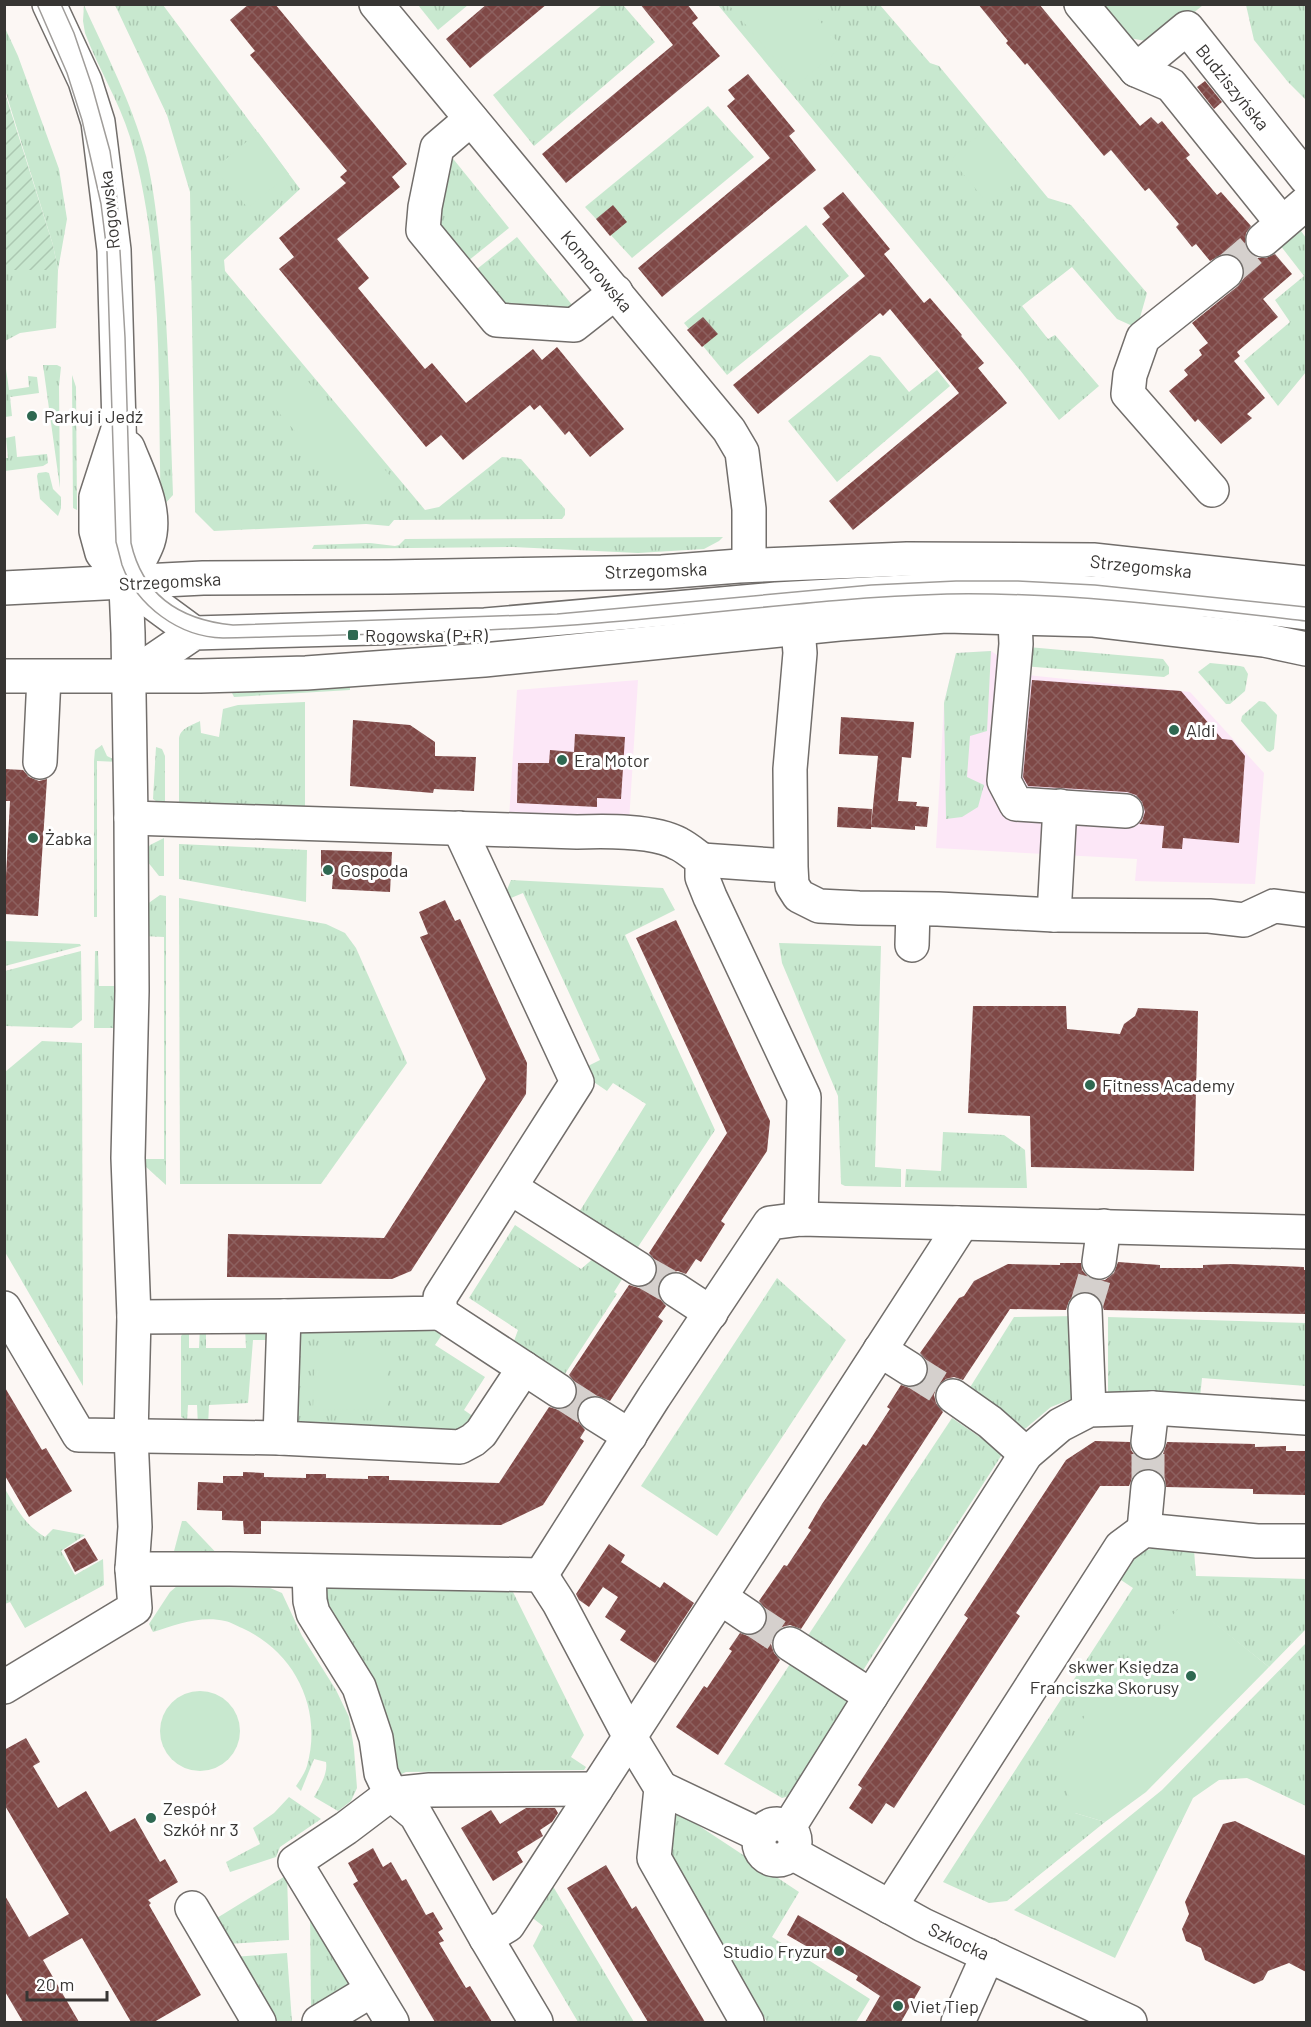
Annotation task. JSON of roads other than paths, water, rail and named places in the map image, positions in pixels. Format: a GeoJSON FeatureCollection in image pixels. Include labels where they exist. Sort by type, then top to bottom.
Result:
{"type":"FeatureCollection","features":[{"type":"Feature","properties":{"kind":"street","name":"Rogowska"},"geometry":{"type":"LineString","coordinates":[[49,4],[85,81],[98,122],[114,250],[119,426],[96,497],[96,531],[102,553],[126,583],[147,544],[150,532],[148,497],[119,426]]}},
{"type":"Feature","properties":{"kind":"street","name":"Komorowska"},"geometry":{"type":"LineString","coordinates":[[376,4],[729,430],[742,452],[749,509],[749,565]]}},
{"type":"Feature","properties":{"kind":"street"},"geometry":{"type":"LineString","coordinates":[[1081,4],[1136,70],[1171,86],[1273,232],[1306,203]]}},
{"type":"Feature","properties":{"kind":"street","name":"Budziszyńska"},"geometry":{"type":"LineString","coordinates":[[1136,70],[1187,28],[1306,178]]}},
{"type":"Feature","properties":{"kind":"street"},"geometry":{"type":"LineString","coordinates":[[471,119],[437,148],[425,207],[423,230],[497,320],[574,325],[616,292]]}},
{"type":"Feature","properties":{"kind":"street"},"geometry":{"type":"LineString","coordinates":[[1212,490],[1128,394],[1130,375],[1143,339],[1226,272]]}},
{"type":"Feature","properties":{"kind":"street","name":"Strzegomska"},"geometry":{"type":"LineString","coordinates":[[4,588],[215,578],[662,572],[749,565],[907,559],[1093,560],[1306,583]]}},
{"type":"Feature","properties":{"kind":"street"},"geometry":{"type":"LineString","coordinates":[[126,583],[194,633]]}},
{"type":"Feature","properties":{"kind":"street"},"geometry":{"type":"LineString","coordinates":[[7,1680],[135,1608],[132,1569],[135,1527],[131,1436],[134,1317],[128,1158],[132,991],[126,583]]}},
{"type":"Feature","properties":{"kind":"street"},"geometry":{"type":"LineString","coordinates":[[129,677],[194,633],[485,625],[776,599],[995,587],[1204,600],[1306,612]]}},
{"type":"Feature","properties":{"kind":"street"},"geometry":{"type":"LineString","coordinates":[[4,676],[129,677],[306,673],[484,660],[946,616],[1094,620],[1264,640],[1306,649]]}},
{"type":"Feature","properties":{"kind":"street"},"geometry":{"type":"LineString","coordinates":[[1015,618],[1016,644],[1004,781],[1016,804],[1126,811]]}},
{"type":"Feature","properties":{"kind":"street"},"geometry":{"type":"LineString","coordinates":[[798,629],[800,653],[790,769],[792,885],[799,896],[819,906],[1054,915],[1209,916],[1244,920],[1274,906],[1306,910]]}},
{"type":"Feature","properties":{"kind":"street"},"geometry":{"type":"LineString","coordinates":[[40,762],[44,676]]}},
{"type":"Feature","properties":{"kind":"street"},"geometry":{"type":"LineString","coordinates":[[1054,915],[1060,806]]}},
{"type":"Feature","properties":{"kind":"street"},"geometry":{"type":"LineString","coordinates":[[131,818],[577,832],[610,831],[649,836],[678,843],[702,860],[773,866]]}},
{"type":"Feature","properties":{"kind":"street"},"geometry":{"type":"LineString","coordinates":[[440,1313],[441,1297],[577,1082],[459,828]]}},
{"type":"Feature","properties":{"kind":"street"},"geometry":{"type":"LineString","coordinates":[[702,860],[702,877],[710,897],[804,1097],[801,1219]]}},
{"type":"Feature","properties":{"kind":"street"},"geometry":{"type":"LineString","coordinates":[[912,945],[925,909]]}},
{"type":"Feature","properties":{"kind":"street"},"geometry":{"type":"LineString","coordinates":[[511,1188],[639,1269]]}},
{"type":"Feature","properties":{"kind":"street"},"geometry":{"type":"LineString","coordinates":[[541,1575],[770,1223],[801,1219],[1306,1232]]}},
{"type":"Feature","properties":{"kind":"street"},"geometry":{"type":"LineString","coordinates":[[486,1938],[508,1925],[957,1231],[957,1223]]}},
{"type":"Feature","properties":{"kind":"street"},"geometry":{"type":"LineString","coordinates":[[1099,1262],[1104,1226]]}},
{"type":"Feature","properties":{"kind":"street"},"geometry":{"type":"LineString","coordinates":[[676,1290],[711,1313]]}},
{"type":"Feature","properties":{"kind":"street"},"geometry":{"type":"LineString","coordinates":[[4,1308],[79,1434],[280,1438],[460,1447],[473,1440],[481,1432],[524,1368]]}},
{"type":"Feature","properties":{"kind":"street"},"geometry":{"type":"LineString","coordinates":[[1085,1310],[1089,1410]]}},
{"type":"Feature","properties":{"kind":"street"},"geometry":{"type":"LineString","coordinates":[[134,1317],[440,1313],[559,1391]]}},
{"type":"Feature","properties":{"kind":"street"},"geometry":{"type":"LineString","coordinates":[[280,1438],[284,1316]]}},
{"type":"Feature","properties":{"kind":"street"},"geometry":{"type":"LineString","coordinates":[[880,1350],[910,1369]]}},
{"type":"Feature","properties":{"kind":"street"},"geometry":{"type":"LineString","coordinates":[[952,1396],[990,1422],[1026,1454]]}},
{"type":"Feature","properties":{"kind":"street"},"geometry":{"type":"LineString","coordinates":[[1148,1442],[1152,1408]]}},
{"type":"Feature","properties":{"kind":"street"},"geometry":{"type":"LineString","coordinates":[[780,1839],[1026,1454],[1060,1425],[1089,1410],[1152,1408],[1306,1418]]}},
{"type":"Feature","properties":{"kind":"street"},"geometry":{"type":"LineString","coordinates":[[596,1414],[630,1436]]}},
{"type":"Feature","properties":{"kind":"street"},"geometry":{"type":"LineString","coordinates":[[1144,1530],[1148,1487]]}},
{"type":"Feature","properties":{"kind":"street"},"geometry":{"type":"LineString","coordinates":[[890,1907],[1122,1547],[1144,1530],[1257,1541],[1306,1541]]}},
{"type":"Feature","properties":{"kind":"street"},"geometry":{"type":"LineString","coordinates":[[132,1569],[541,1575]]}},
{"type":"Feature","properties":{"kind":"street"},"geometry":{"type":"LineString","coordinates":[[309,1571],[313,1613],[359,1687],[376,1738],[381,1773],[391,1794],[416,1815],[536,2022]]}},
{"type":"Feature","properties":{"kind":"street"},"geometry":{"type":"LineString","coordinates":[[541,1575],[559,1603],[630,1737],[661,1788],[654,1858],[747,2022]]}},
{"type":"Feature","properties":{"kind":"street"},"geometry":{"type":"LineString","coordinates":[[721,1598],[749,1617]]}},
{"type":"Feature","properties":{"kind":"street"},"geometry":{"type":"LineString","coordinates":[[790,1644],[871,1696]]}},
{"type":"Feature","properties":{"kind":"street","name":"Szkocka"},"geometry":{"type":"LineString","coordinates":[[661,1788],[780,1839],[923,1925],[1131,2022]]}},
{"type":"Feature","properties":{"kind":"street"},"geometry":{"type":"LineString","coordinates":[[392,2022],[295,1862],[391,1794],[430,1790],[596,1789]]}},
{"type":"Feature","properties":{"kind":"street"},"geometry":{"type":"LineString","coordinates":[[192,1908],[259,2022]]}},
{"type":"Feature","properties":{"kind":"street"},"geometry":{"type":"LineString","coordinates":[[958,2022],[988,1955]]}},
{"type":"Feature","properties":{"kind":"street"},"geometry":{"type":"LineString","coordinates":[[319,2022],[372,1990]]}},
{"type":"Feature","properties":{"kind":"tunnel"},"geometry":{"type":"LineString","coordinates":[[1226,272],[1263,240]]}},
{"type":"Feature","properties":{"kind":"tunnel"},"geometry":{"type":"LineString","coordinates":[[1085,1310],[1099,1262]]}},
{"type":"Feature","properties":{"kind":"tunnel"},"geometry":{"type":"LineString","coordinates":[[639,1269],[676,1290]]}},
{"type":"Feature","properties":{"kind":"tunnel"},"geometry":{"type":"LineString","coordinates":[[910,1369],[953,1396]]}},
{"type":"Feature","properties":{"kind":"tunnel"},"geometry":{"type":"LineString","coordinates":[[559,1391],[595,1414]]}},
{"type":"Feature","properties":{"kind":"tunnel"},"geometry":{"type":"LineString","coordinates":[[1148,1442],[1148,1487]]}},
{"type":"Feature","properties":{"kind":"tunnel"},"geometry":{"type":"LineString","coordinates":[[749,1617],[790,1644]]}},
{"type":"Feature","properties":{"kind":"tram line"},"geometry":{"type":"LineString","coordinates":[[37,4],[67,73],[82,120],[101,204],[107,252],[116,542],[122,565],[138,594],[162,617],[176,625],[191,632],[223,638],[364,635],[599,623],[816,602],[947,594],[1082,598],[1306,621]]}},
{"type":"Feature","properties":{"kind":"tram line"},"geometry":{"type":"LineString","coordinates":[[61,4],[74,33],[92,86],[110,151],[117,199],[125,337],[131,543],[137,562],[155,591],[181,611],[197,618],[233,625],[557,614],[871,585],[956,581],[1095,585],[1306,607]]}},
{"type":"Feature","properties":{"kind":"place","name":"Parkuj i Jedź"},"geometry":{"type":"Point","coordinates":[32,416]}},
{"type":"Feature","properties":{"kind":"place","name":"Rogowska (P+R)"},"geometry":{"type":"Point","coordinates":[353,635]}},
{"type":"Feature","properties":{"kind":"place","name":"Aldi"},"geometry":{"type":"Point","coordinates":[1174,730]}},
{"type":"Feature","properties":{"kind":"place","name":"Era Motor"},"geometry":{"type":"Point","coordinates":[562,760]}},
{"type":"Feature","properties":{"kind":"place","name":"Żabka"},"geometry":{"type":"Point","coordinates":[33,838]}},
{"type":"Feature","properties":{"kind":"place","name":"Gospoda"},"geometry":{"type":"Point","coordinates":[328,870]}},
{"type":"Feature","properties":{"kind":"place","name":"Fitness Academy"},"geometry":{"type":"Point","coordinates":[1090,1085]}},
{"type":"Feature","properties":{"kind":"place","name":"skwer Księdza Franciszka Skorusy"},"geometry":{"type":"Point","coordinates":[1191,1676]}},
{"type":"Feature","properties":{"kind":"place","name":"Zespół Szkół nr 3"},"geometry":{"type":"Point","coordinates":[151,1818]}},
{"type":"Feature","properties":{"kind":"place","name":"Studio Fryzur"},"geometry":{"type":"Point","coordinates":[839,1951]}},
{"type":"Feature","properties":{"kind":"place","name":"Viet Tiep"},"geometry":{"type":"Point","coordinates":[898,2006]}}]}
